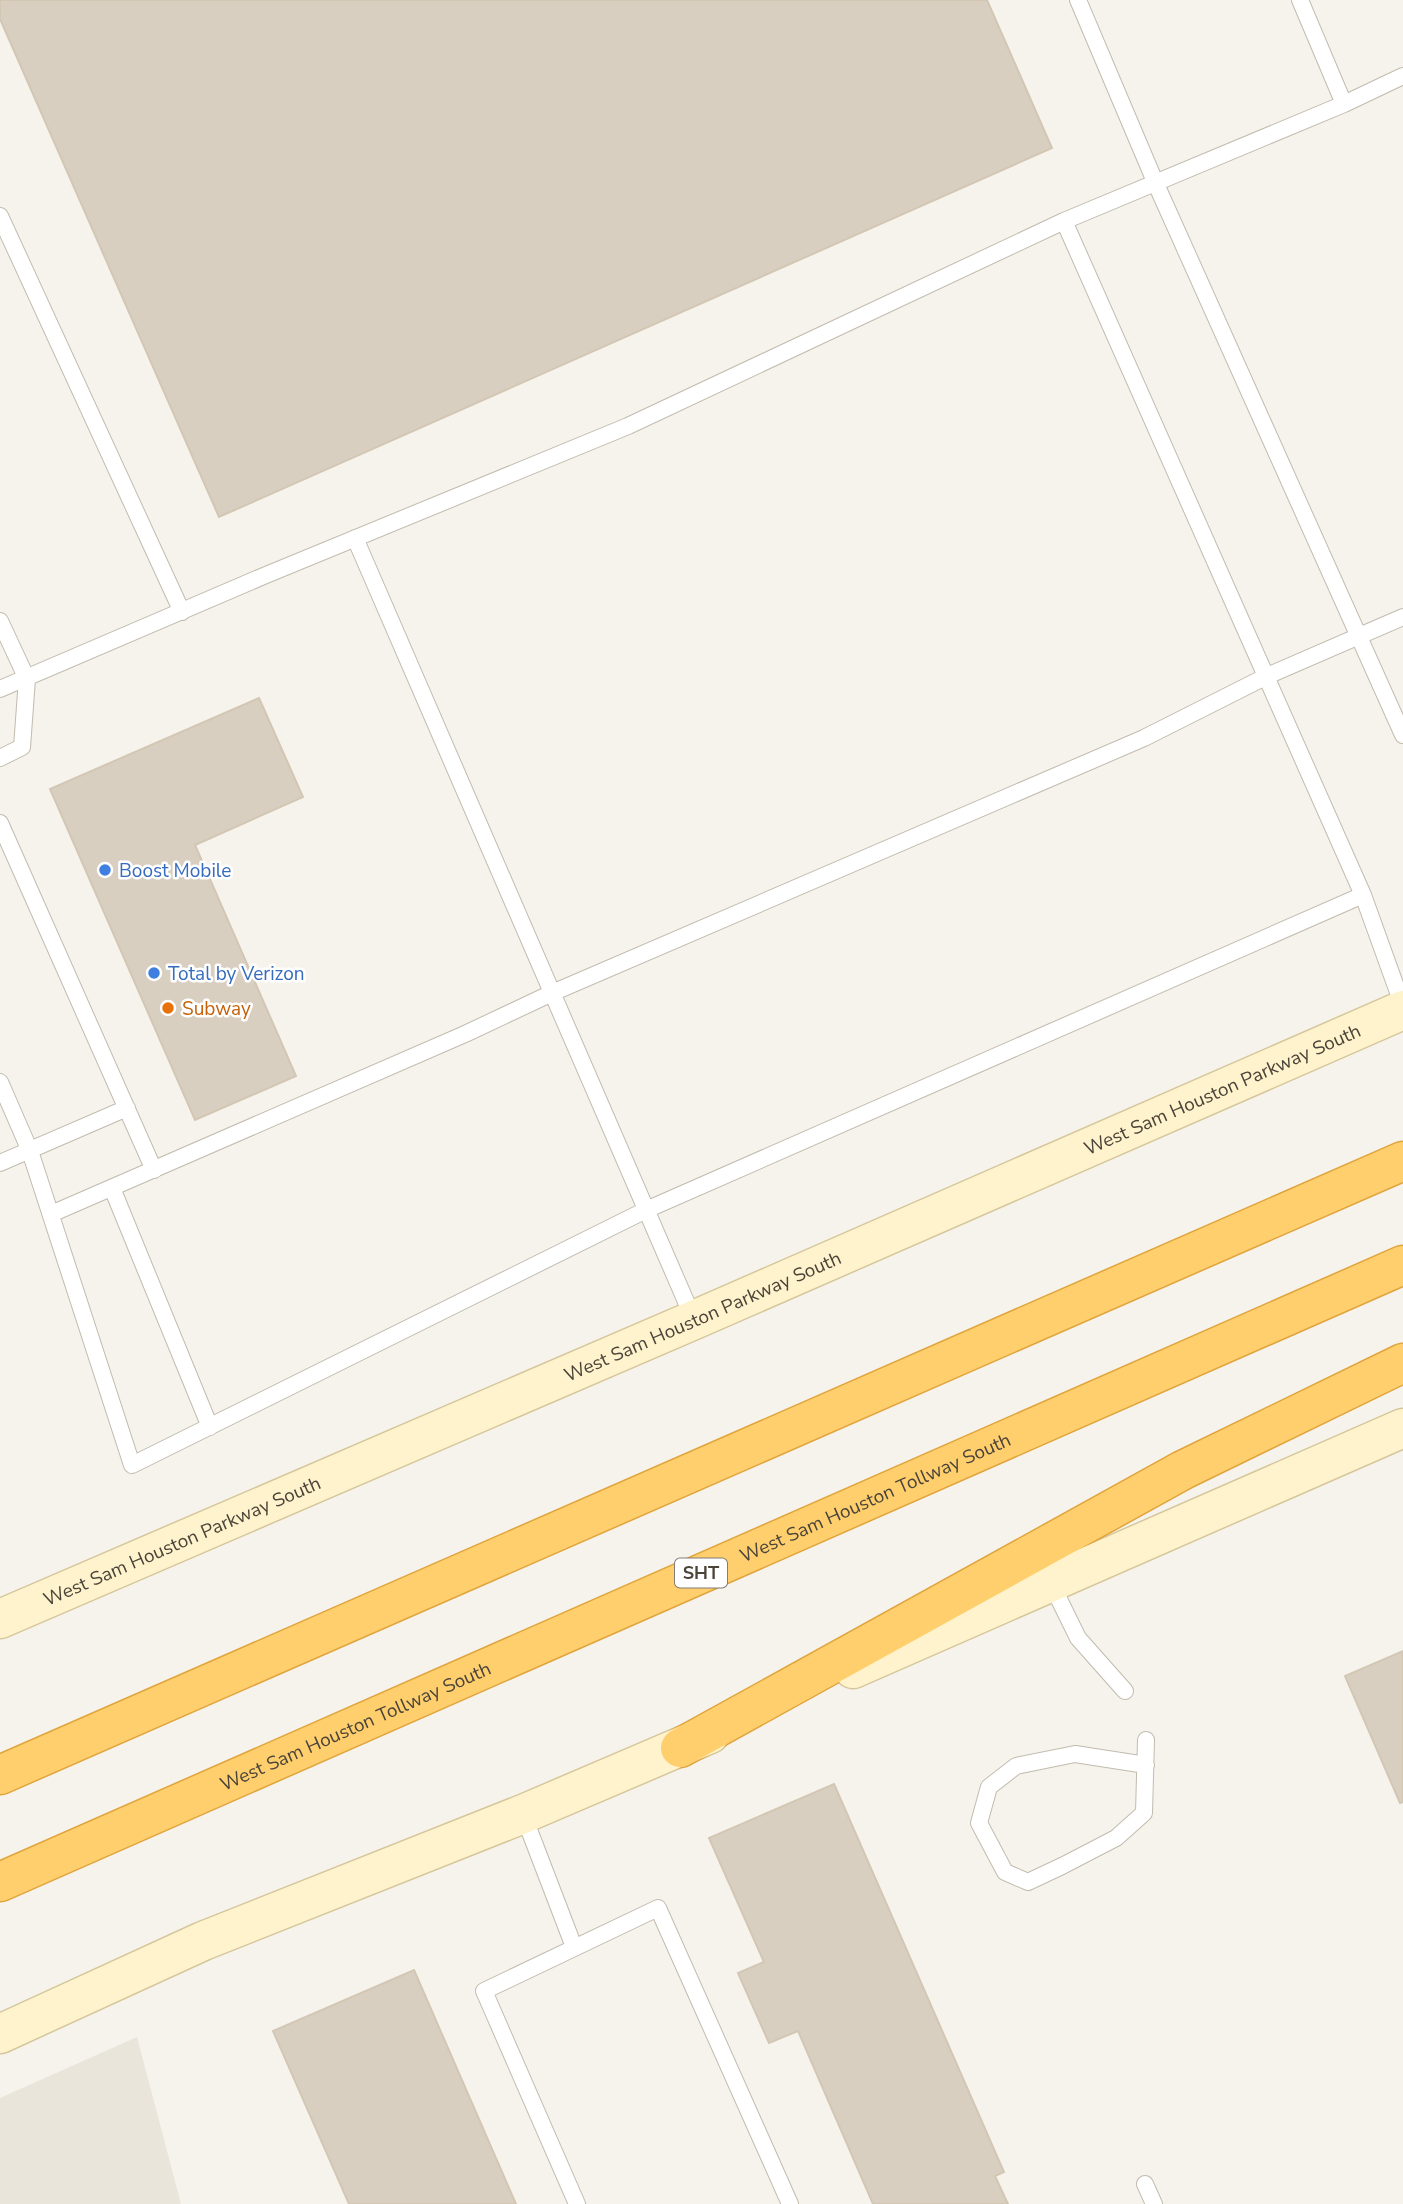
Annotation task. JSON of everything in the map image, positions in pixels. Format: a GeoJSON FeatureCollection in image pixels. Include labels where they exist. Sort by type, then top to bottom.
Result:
{"type":"FeatureCollection","features":[{"type":"Feature","properties":{"kind":"highway"},"geometry":{"type":"LineString","coordinates":[[0,1775],[1403,1161]]}},
{"type":"Feature","properties":{"kind":"highway","name":"West Sam Houston Tollway South"},"geometry":{"type":"LineString","coordinates":[[0,1882],[1403,1265]]}},
{"type":"Feature","properties":{"kind":"highway"},"geometry":{"type":"LineString","coordinates":[[680,1748],[1183,1470],[1403,1363]]}},
{"type":"Feature","properties":{"kind":"main road","name":"West Sam Houston Parkway South"},"geometry":{"type":"LineString","coordinates":[[0,1619],[694,1320],[1403,1008]]}},
{"type":"Feature","properties":{"kind":"main road"},"geometry":{"type":"LineString","coordinates":[[0,2034],[203,1941],[523,1814],[680,1748],[842,1673],[1403,1428]]}},
{"type":"Feature","properties":{"kind":"lane"},"geometry":{"type":"LineString","coordinates":[[1078,0],[1156,184],[1403,734]]}},
{"type":"Feature","properties":{"kind":"lane"},"geometry":{"type":"LineString","coordinates":[[1300,0],[1345,104]]}},
{"type":"Feature","properties":{"kind":"lane"},"geometry":{"type":"LineString","coordinates":[[0,689],[355,538],[628,426],[1065,221],[1345,104],[1403,76]]}},
{"type":"Feature","properties":{"kind":"lane"},"geometry":{"type":"LineString","coordinates":[[0,216],[182,612]]}},
{"type":"Feature","properties":{"kind":"lane"},"geometry":{"type":"LineString","coordinates":[[1065,221],[1363,895],[1403,1008]]}},
{"type":"Feature","properties":{"kind":"lane"},"geometry":{"type":"LineString","coordinates":[[355,538],[694,1320]]}},
{"type":"Feature","properties":{"kind":"lane"},"geometry":{"type":"LineString","coordinates":[[51,1214],[465,1034],[552,993],[1144,738],[1267,676],[1403,617]]}},
{"type":"Feature","properties":{"kind":"lane"},"geometry":{"type":"LineString","coordinates":[[0,621],[27,679],[22,747],[0,758]]}},
{"type":"Feature","properties":{"kind":"lane"},"geometry":{"type":"LineString","coordinates":[[0,823],[154,1170]]}},
{"type":"Feature","properties":{"kind":"lane"},"geometry":{"type":"LineString","coordinates":[[0,1082],[30,1151],[132,1465],[646,1210],[1363,895]]}},
{"type":"Feature","properties":{"kind":"lane"},"geometry":{"type":"LineString","coordinates":[[0,1163],[127,1108]]}},
{"type":"Feature","properties":{"kind":"lane"},"geometry":{"type":"LineString","coordinates":[[112,1188],[210,1427]]}},
{"type":"Feature","properties":{"kind":"lane"},"geometry":{"type":"LineString","coordinates":[[1051,1583],[1078,1638],[1125,1691]]}},
{"type":"Feature","properties":{"kind":"lane"},"geometry":{"type":"LineString","coordinates":[[1146,1740],[1146,1765],[1144,1813],[1116,1838],[1028,1881],[1005,1872],[979,1823],[989,1787],[1016,1766],[1075,1754],[1146,1765]]}},
{"type":"Feature","properties":{"kind":"lane"},"geometry":{"type":"LineString","coordinates":[[523,1814],[574,1947]]}},
{"type":"Feature","properties":{"kind":"lane"},"geometry":{"type":"LineString","coordinates":[[577,2204],[484,1991],[658,1908],[790,2204]]}},
{"type":"Feature","properties":{"kind":"lane"},"geometry":{"type":"LineString","coordinates":[[1144,2184],[1154,2204]]}},
{"type":"Feature","properties":{"kind":"shaded area"},"geometry":{"type":"Polygon","coordinates":[[[137,2037],[181,2204],[0,2204],[0,2098],[137,2037]]]}},
{"type":"Feature","properties":{"kind":"building"},"geometry":{"type":"Polygon","coordinates":[[[0,0],[987,0],[1052,148],[219,517],[0,19],[0,0]]]}},
{"type":"Feature","properties":{"kind":"building"},"geometry":{"type":"Polygon","coordinates":[[[259,698],[303,797],[195,845],[296,1076],[195,1120],[50,789],[259,698]]]}},
{"type":"Feature","properties":{"kind":"building"},"geometry":{"type":"Polygon","coordinates":[[[1403,1651],[1403,1802],[1400,1803],[1345,1676],[1403,1651]]]}},
{"type":"Feature","properties":{"kind":"building"},"geometry":{"type":"Polygon","coordinates":[[[834,1784],[1004,2172],[995,2176],[1008,2204],[873,2204],[798,2031],[769,2043],[738,1973],[764,1962],[709,1838],[834,1784]]]}},
{"type":"Feature","properties":{"kind":"building"},"geometry":{"type":"Polygon","coordinates":[[[414,1970],[516,2204],[349,2204],[273,2031],[414,1970]]]}},
{"type":"Feature","properties":{"kind":"place","name":"Boost Mobile"},"geometry":{"type":"Point","coordinates":[105,870]}},
{"type":"Feature","properties":{"kind":"place","name":"Total by Verizon"},"geometry":{"type":"Point","coordinates":[154,973]}},
{"type":"Feature","properties":{"kind":"place","name":"Subway"},"geometry":{"type":"Point","coordinates":[168,1008]}}]}
